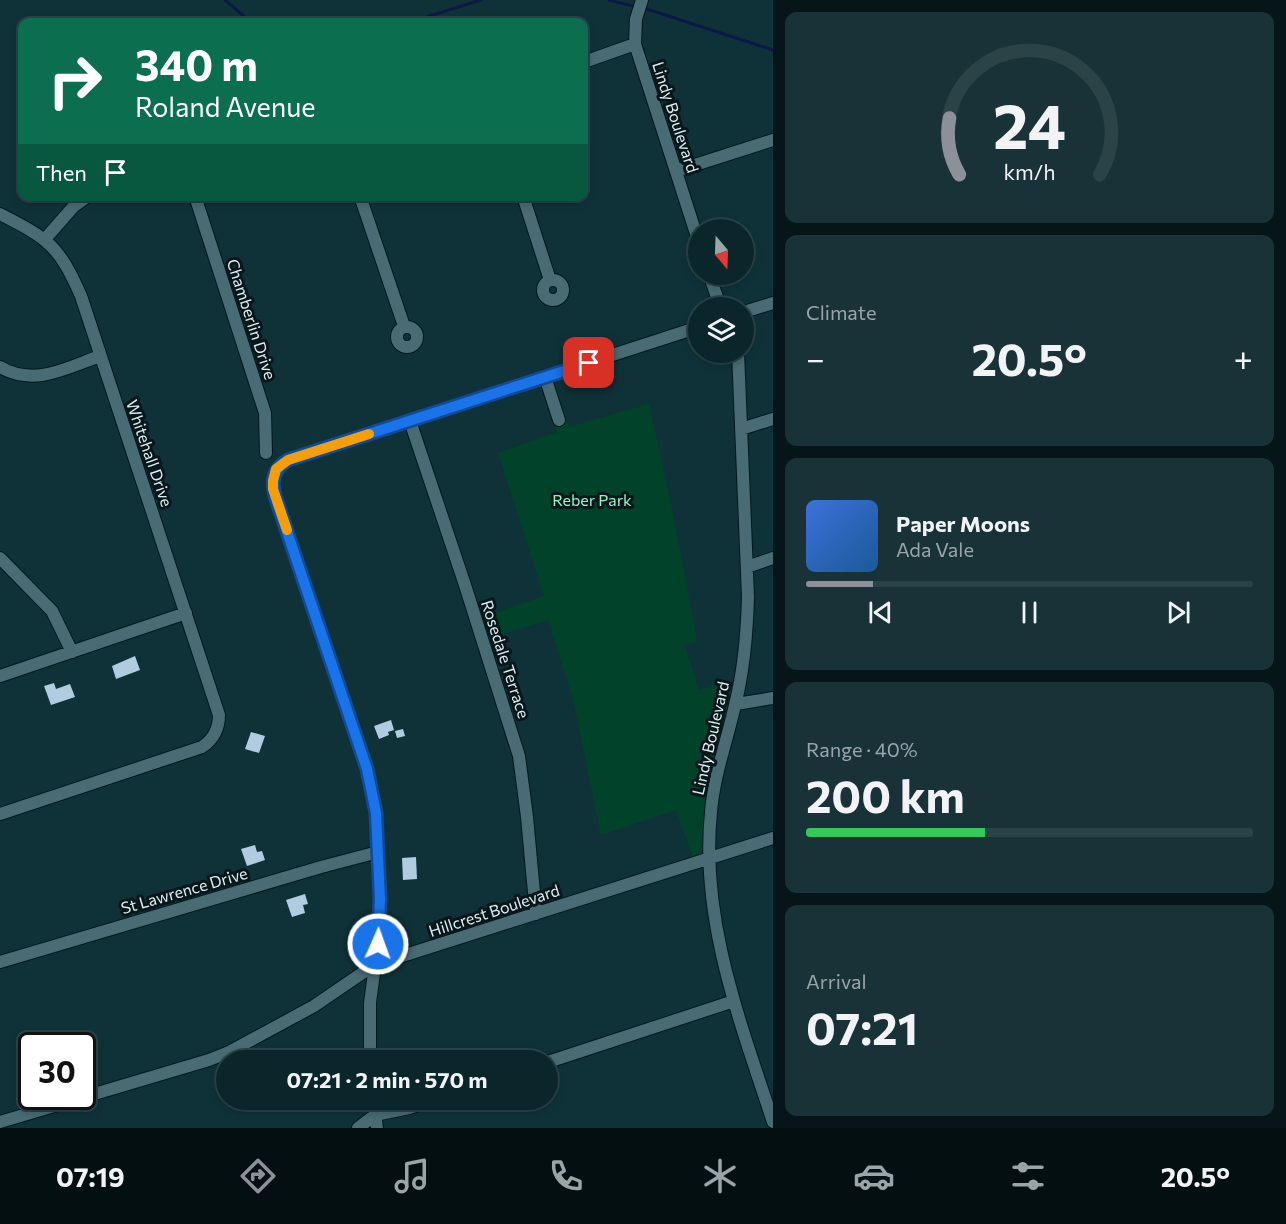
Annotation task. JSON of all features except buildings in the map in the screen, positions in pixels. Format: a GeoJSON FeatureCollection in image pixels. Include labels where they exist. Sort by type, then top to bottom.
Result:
{"type":"FeatureCollection","features":[{"type":"Feature","properties":{"kind":"street"},"geometry":{"type":"LineString","coordinates":[[588,60],[634,38],[642,0]]}},
{"type":"Feature","properties":{"kind":"street","name":"Lindy Boulevard"},"geometry":{"type":"LineString","coordinates":[[634,38],[691,219]]}},
{"type":"Feature","properties":{"kind":"street"},"geometry":{"type":"LineString","coordinates":[[676,171],[773,140]]}},
{"type":"Feature","properties":{"kind":"street"},"geometry":{"type":"LineString","coordinates":[[45,239],[81,201]]}},
{"type":"Feature","properties":{"kind":"street","name":"Chamberlin Drive"},"geometry":{"type":"LineString","coordinates":[[197,201],[265,413],[266,453]]}},
{"type":"Feature","properties":{"kind":"street"},"geometry":{"type":"LineString","coordinates":[[362,201],[404,327]]}},
{"type":"Feature","properties":{"kind":"street"},"geometry":{"type":"LineString","coordinates":[[524,201],[550,280]]}},
{"type":"Feature","properties":{"kind":"street","name":"Whitehall Drive"},"geometry":{"type":"LineString","coordinates":[[0,214],[45,239],[67,266],[81,296],[219,715],[215,734],[202,747],[0,814]]}},
{"type":"Feature","properties":{"kind":"street"},"geometry":{"type":"LineString","coordinates":[[754,309],[773,303]]}},
{"type":"Feature","properties":{"kind":"street"},"geometry":{"type":"LineString","coordinates":[[370,1050],[370,1003],[378,944],[380,899],[376,813],[367,769],[275,496],[273,481],[276,469],[288,460],[688,331]]}},
{"type":"Feature","properties":{"kind":"street"},"geometry":{"type":"LineString","coordinates":[[0,367],[8,372],[27,377],[44,375],[100,356]]}},
{"type":"Feature","properties":{"kind":"street","name":"Lindy Boulevard"},"geometry":{"type":"LineString","coordinates":[[738,363],[748,597],[747,630],[736,704],[720,760],[712,802],[709,859],[712,902],[723,964],[773,1122]]}},
{"type":"Feature","properties":{"kind":"street"},"geometry":{"type":"LineString","coordinates":[[545,377],[559,420]]}},
{"type":"Feature","properties":{"kind":"street"},"geometry":{"type":"LineString","coordinates":[[741,429],[773,419]]}},
{"type":"Feature","properties":{"kind":"street","name":"Rosedale Terrace"},"geometry":{"type":"LineString","coordinates":[[410,421],[519,756],[536,914]]}},
{"type":"Feature","properties":{"kind":"street"},"geometry":{"type":"LineString","coordinates":[[0,558],[52,610],[72,652]]}},
{"type":"Feature","properties":{"kind":"street"},"geometry":{"type":"LineString","coordinates":[[747,567],[773,558]]}},
{"type":"Feature","properties":{"kind":"street"},"geometry":{"type":"LineString","coordinates":[[0,676],[186,613]]}},
{"type":"Feature","properties":{"kind":"street"},"geometry":{"type":"LineString","coordinates":[[736,704],[773,698]]}},
{"type":"Feature","properties":{"kind":"street","name":"Hillcrest Boulevard"},"geometry":{"type":"LineString","coordinates":[[0,1122],[209,1060],[229,1052],[314,1006],[374,965],[773,838]]}},
{"type":"Feature","properties":{"kind":"street","name":"St Lawrence Drive"},"geometry":{"type":"LineString","coordinates":[[0,962],[378,852]]}},
{"type":"Feature","properties":{"kind":"street"},"geometry":{"type":"LineString","coordinates":[[558,1059],[734,1001]]}},
{"type":"Feature","properties":{"kind":"street"},"geometry":{"type":"LineString","coordinates":[[374,1110],[377,1128]]}},
{"type":"Feature","properties":{"kind":"street"},"geometry":{"type":"LineString","coordinates":[[358,1128],[375,1115],[399,1110]]}},
{"type":"Feature","properties":{"kind":"green space","name":"Reber Park"},"geometry":{"type":"Polygon","coordinates":[[[649,404],[697,641],[684,644],[699,690],[732,681],[707,859],[694,860],[676,810],[601,835],[573,699],[548,620],[489,638],[482,618],[544,596],[498,453],[557,432],[550,411],[561,407],[569,427],[649,404]]]}},
{"type":"Feature","properties":{"kind":"waterway"},"geometry":{"type":"LineString","coordinates":[[225,0],[246,18]]}},
{"type":"Feature","properties":{"kind":"waterway"},"geometry":{"type":"LineString","coordinates":[[423,18],[481,0]]}},
{"type":"Feature","properties":{"kind":"waterway"},"geometry":{"type":"LineString","coordinates":[[609,0],[637,7]]}},
{"type":"Feature","properties":{"kind":"waterway"},"geometry":{"type":"LineString","coordinates":[[644,8],[773,50]]}},
{"type":"Feature","properties":{"kind":"slow traffic"},"geometry":{"type":"LineString","coordinates":[[287,530],[273,489],[276,469],[288,460],[369,434]]}},
{"type":"Feature","properties":{"kind":"route"},"geometry":{"type":"LineString","coordinates":[[378,944],[380,899],[376,813],[367,769],[275,496],[274,474],[276,469],[288,460],[589,363]]}}]}
